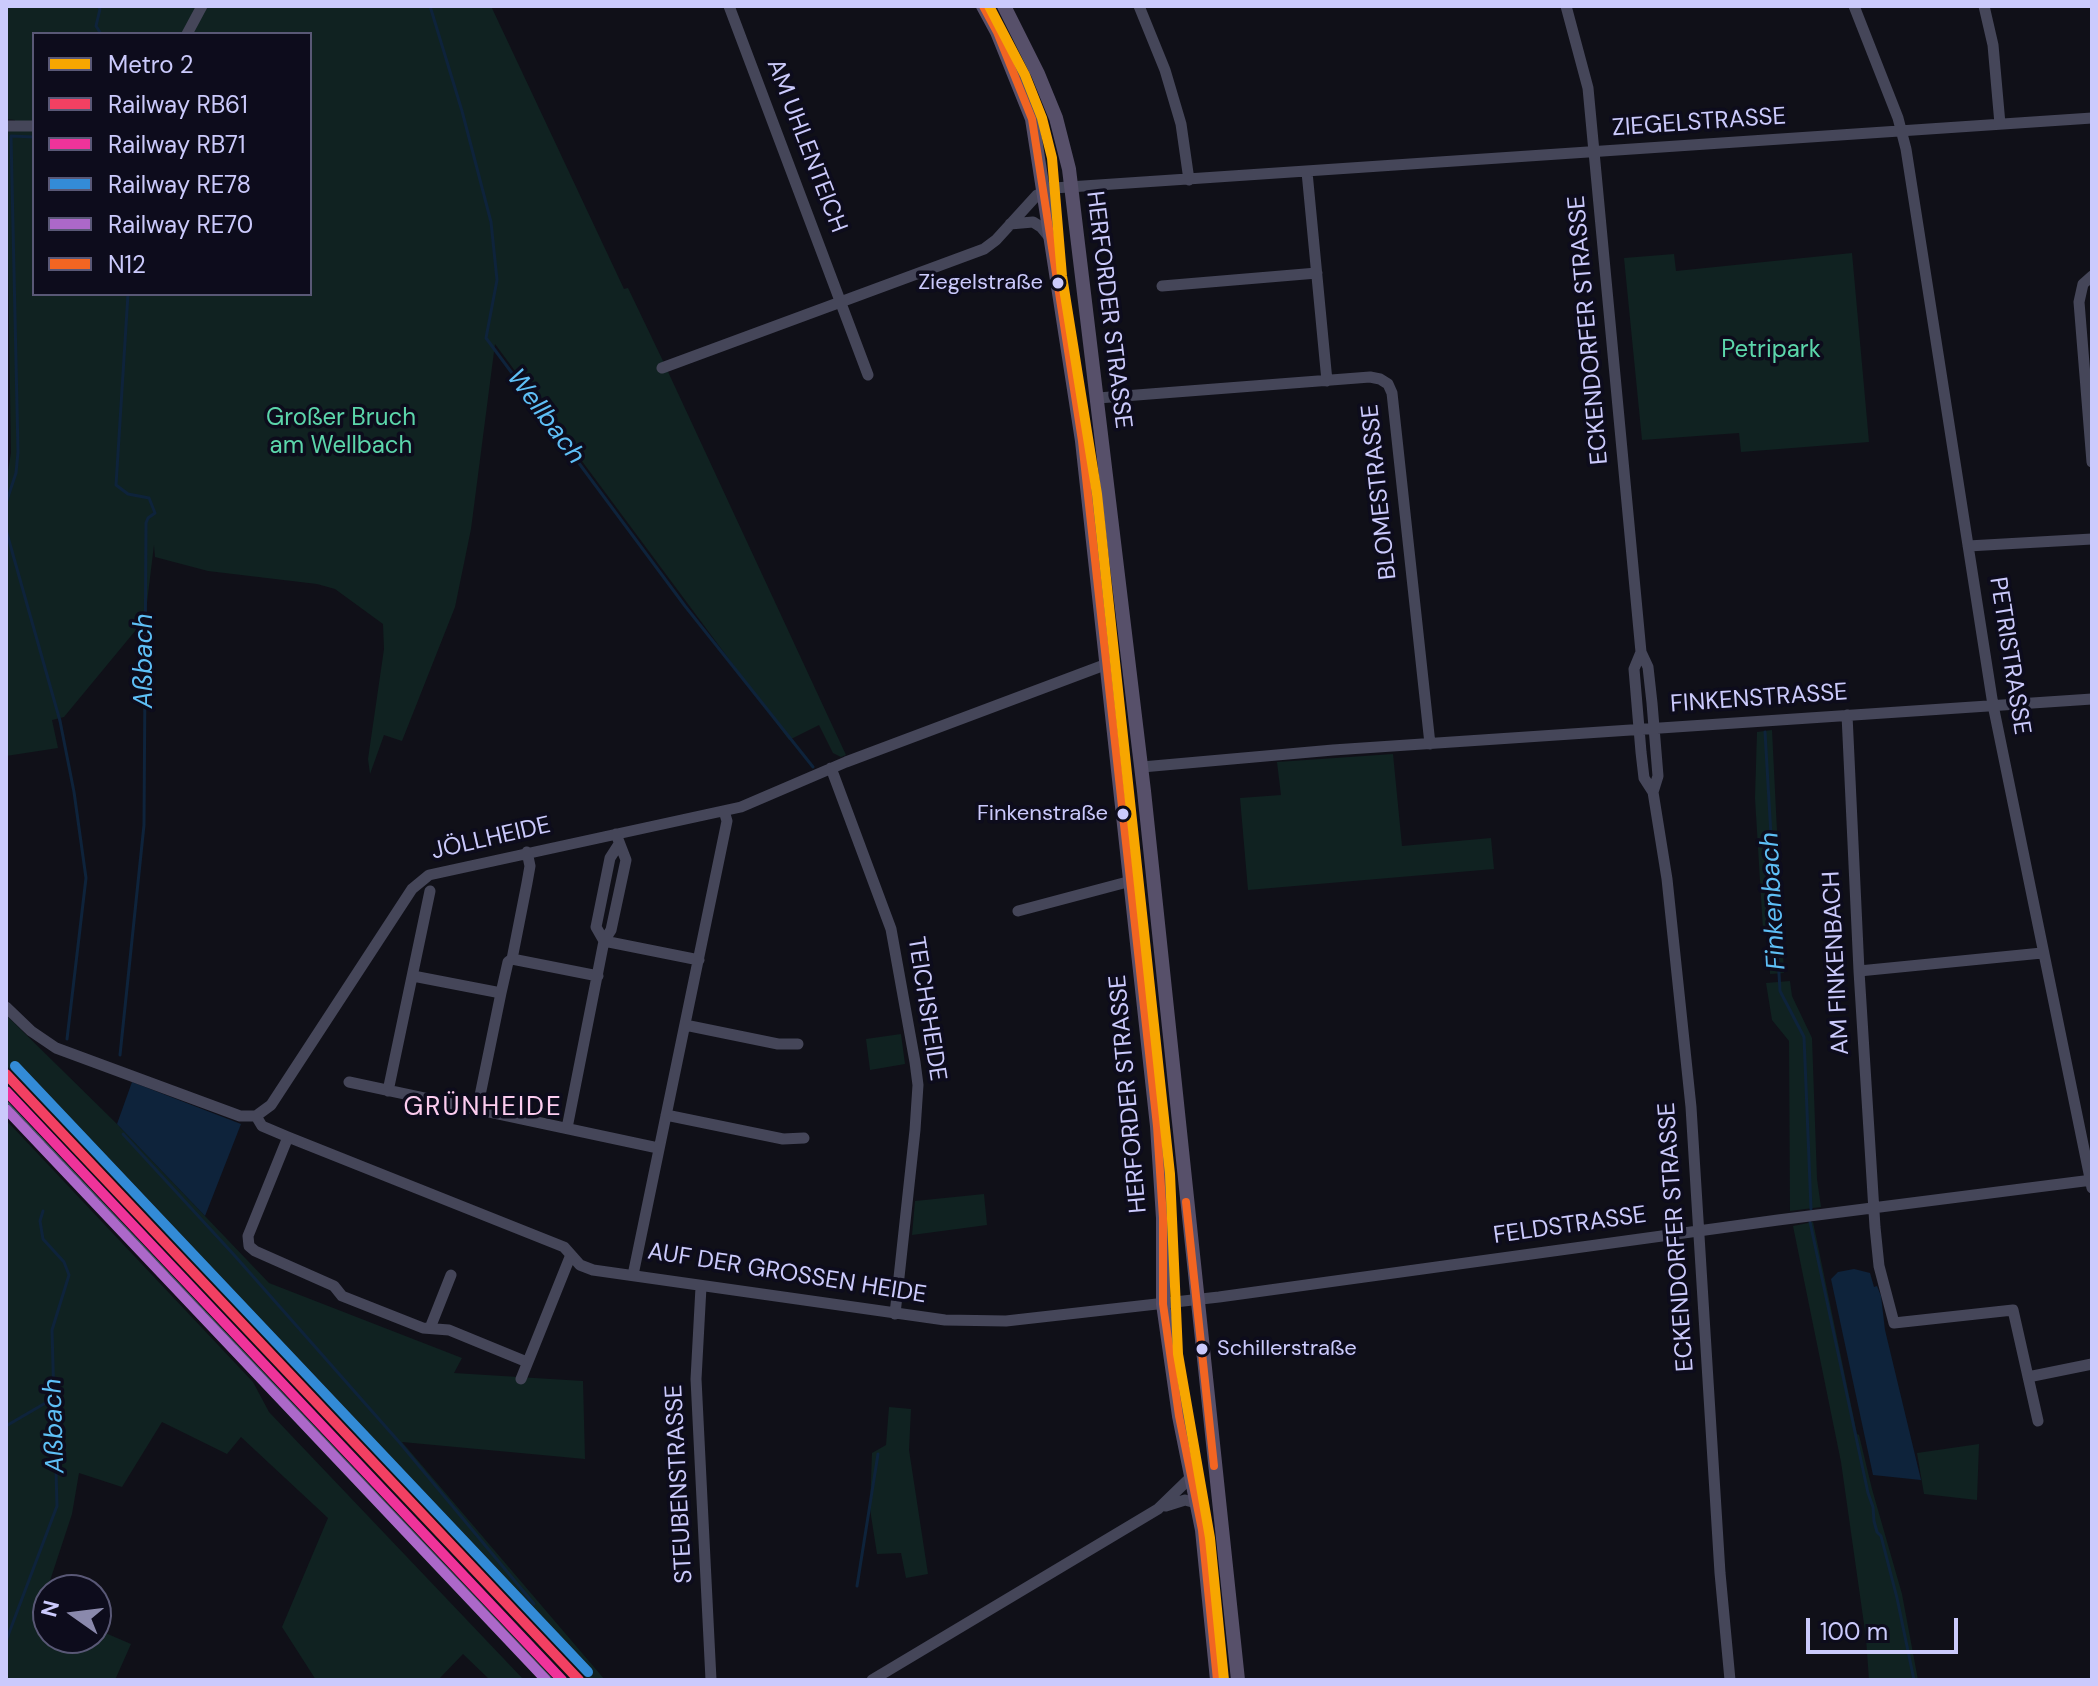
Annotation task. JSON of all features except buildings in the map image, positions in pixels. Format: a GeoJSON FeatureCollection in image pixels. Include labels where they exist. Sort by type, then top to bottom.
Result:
{"type":"FeatureCollection","features":[{"type":"Feature","properties":{"kind":"main road","name":"HERFORDER STRASSE"},"geometry":{"type":"LineString","coordinates":[[983,6],[997,32],[1032,119],[1082,441],[1157,1126],[1163,1218],[1163,1304],[1179,1416],[1202,1530],[1217,1680]]}},
{"type":"Feature","properties":{"kind":"main road","name":"HERFORDER STRASSE"},"geometry":{"type":"LineString","coordinates":[[1004,6],[1056,118],[1071,186],[1142,767],[1238,1680]]}},
{"type":"Feature","properties":{"kind":"main road"},"geometry":{"type":"LineString","coordinates":[[1121,786],[1126,772],[1142,767]]}},
{"type":"Feature","properties":{"kind":"street"},"geometry":{"type":"LineString","coordinates":[[188,32],[202,6]]}},
{"type":"Feature","properties":{"kind":"street","name":"AM UHLENTEICH"},"geometry":{"type":"LineString","coordinates":[[729,6],[868,375]]}},
{"type":"Feature","properties":{"kind":"street"},"geometry":{"type":"LineString","coordinates":[[1139,6],[1171,89],[1181,124],[1189,180]]}},
{"type":"Feature","properties":{"kind":"street","name":"ECKENDORFER STRASSE"},"geometry":{"type":"LineString","coordinates":[[1566,6],[1588,88],[1641,652],[1648,667],[1654,727],[1658,776],[1653,792]]}},
{"type":"Feature","properties":{"kind":"street","name":"PETRISTRASSE"},"geometry":{"type":"LineString","coordinates":[[1854,6],[1906,149],[1993,705],[2091,1182]]}},
{"type":"Feature","properties":{"kind":"street"},"geometry":{"type":"LineString","coordinates":[[1984,6],[1993,45],[2000,124]]}},
{"type":"Feature","properties":{"kind":"street","name":"ZIEGELSTRASSE"},"geometry":{"type":"LineString","coordinates":[[1044,191],[1071,186],[2092,118]]}},
{"type":"Feature","properties":{"kind":"street"},"geometry":{"type":"LineString","coordinates":[[6,126],[32,126]]}},
{"type":"Feature","properties":{"kind":"street"},"geometry":{"type":"LineString","coordinates":[[1307,172],[1327,381]]}},
{"type":"Feature","properties":{"kind":"street"},"geometry":{"type":"LineString","coordinates":[[662,368],[984,249],[1044,191]]}},
{"type":"Feature","properties":{"kind":"street"},"geometry":{"type":"LineString","coordinates":[[1010,224],[1033,222],[1050,238]]}},
{"type":"Feature","properties":{"kind":"street"},"geometry":{"type":"LineString","coordinates":[[1162,286],[1317,273]]}},
{"type":"Feature","properties":{"kind":"street"},"geometry":{"type":"LineString","coordinates":[[2092,276],[2083,284],[2079,302],[2092,462]]}},
{"type":"Feature","properties":{"kind":"street","name":"BLOMESTRASSE"},"geometry":{"type":"LineString","coordinates":[[1098,398],[1370,377],[1388,384],[1392,393],[1430,744]]}},
{"type":"Feature","properties":{"kind":"street"},"geometry":{"type":"LineString","coordinates":[[1968,546],[2092,539]]}},
{"type":"Feature","properties":{"kind":"street","name":"ECKENDORFER STRASSE"},"geometry":{"type":"LineString","coordinates":[[1641,652],[1634,669],[1644,778],[1653,792],[1667,879],[1691,1107],[1720,1573],[1730,1680]]}},
{"type":"Feature","properties":{"kind":"street","name":"JÖLLHEIDE"},"geometry":{"type":"LineString","coordinates":[[256,1116],[271,1105],[412,889],[421,880],[439,871],[527,852],[617,839],[753,803],[831,768],[1107,664]]}},
{"type":"Feature","properties":{"kind":"street","name":"FINKENSTRASSE"},"geometry":{"type":"LineString","coordinates":[[1142,767],[1225,758],[1639,728],[2092,699]]}},
{"type":"Feature","properties":{"kind":"street","name":"AM FINKENBACH"},"geometry":{"type":"LineString","coordinates":[[1847,715],[1867,1132],[1879,1266],[1894,1323],[2013,1310],[2028,1377]]}},
{"type":"Feature","properties":{"kind":"street","name":"TEICHSHEIDE"},"geometry":{"type":"LineString","coordinates":[[831,768],[891,929],[918,1085],[895,1314]]}},
{"type":"Feature","properties":{"kind":"street","name":"AUF DER GROSSEN HEIDE"},"geometry":{"type":"LineString","coordinates":[[724,811],[727,821],[633,1275],[945,1320],[1006,1321],[1163,1304]]}},
{"type":"Feature","properties":{"kind":"street"},"geometry":{"type":"LineString","coordinates":[[567,1128],[604,941],[611,930],[626,860],[617,839]]}},
{"type":"Feature","properties":{"kind":"street"},"geometry":{"type":"LineString","coordinates":[[477,1110],[508,962],[512,959],[530,866],[527,852]]}},
{"type":"Feature","properties":{"kind":"street"},"geometry":{"type":"LineString","coordinates":[[1018,911],[1131,881]]}},
{"type":"Feature","properties":{"kind":"street"},"geometry":{"type":"LineString","coordinates":[[388,1091],[430,891]]}},
{"type":"Feature","properties":{"kind":"street"},"geometry":{"type":"LineString","coordinates":[[604,941],[699,960]]}},
{"type":"Feature","properties":{"kind":"street"},"geometry":{"type":"LineString","coordinates":[[1859,971],[2042,953]]}},
{"type":"Feature","properties":{"kind":"street"},"geometry":{"type":"LineString","coordinates":[[512,959],[598,976]]}},
{"type":"Feature","properties":{"kind":"street"},"geometry":{"type":"LineString","coordinates":[[413,976],[501,993]]}},
{"type":"Feature","properties":{"kind":"street"},"geometry":{"type":"LineString","coordinates":[[6,1007],[31,1031],[56,1048],[240,1116],[256,1116],[262,1126],[564,1247],[580,1265],[593,1270],[633,1275]]}},
{"type":"Feature","properties":{"kind":"street"},"geometry":{"type":"LineString","coordinates":[[685,1025],[778,1044],[798,1044]]}},
{"type":"Feature","properties":{"kind":"street"},"geometry":{"type":"LineString","coordinates":[[349,1082],[658,1148]]}},
{"type":"Feature","properties":{"kind":"street"},"geometry":{"type":"LineString","coordinates":[[666,1115],[783,1139],[804,1138]]}},
{"type":"Feature","properties":{"kind":"street"},"geometry":{"type":"LineString","coordinates":[[288,1137],[248,1236],[249,1246],[334,1286],[342,1296],[430,1328],[449,1330],[527,1362]]}},
{"type":"Feature","properties":{"kind":"street","name":"FELDSTRASSE"},"geometry":{"type":"LineString","coordinates":[[1196,1300],[1875,1207],[2091,1182]]}},
{"type":"Feature","properties":{"kind":"street"},"geometry":{"type":"LineString","coordinates":[[521,1379],[570,1257]]}},
{"type":"Feature","properties":{"kind":"street"},"geometry":{"type":"LineString","coordinates":[[430,1328],[451,1275]]}},
{"type":"Feature","properties":{"kind":"street","name":"STEUBENSTRASSE"},"geometry":{"type":"LineString","coordinates":[[701,1287],[696,1379],[711,1680]]}},
{"type":"Feature","properties":{"kind":"street"},"geometry":{"type":"LineString","coordinates":[[1163,1304],[1196,1300]]}},
{"type":"Feature","properties":{"kind":"street"},"geometry":{"type":"LineString","coordinates":[[2038,1421],[2028,1377],[2092,1364]]}},
{"type":"Feature","properties":{"kind":"street"},"geometry":{"type":"LineString","coordinates":[[1158,1509],[1191,1477]]}},
{"type":"Feature","properties":{"kind":"street"},"geometry":{"type":"LineString","coordinates":[[872,1680],[1158,1509],[1185,1500],[1196,1503]]}},
{"type":"Feature","properties":{"kind":"green space","name":"Großer Bruch am Wellbach"},"geometry":{"type":"Polygon","coordinates":[[[6,6],[491,6],[624,289],[628,288],[663,361],[846,755],[841,757],[833,753],[819,725],[789,740],[495,344],[471,529],[455,607],[402,741],[384,735],[370,774],[368,759],[384,649],[383,624],[335,589],[317,584],[208,571],[155,557],[154,545],[145,619],[64,717],[52,720],[58,748],[6,756],[6,483],[11,453],[6,128],[14,128],[15,120],[6,119],[6,6]]]}},
{"type":"Feature","properties":{"kind":"green space","name":"Petripark"},"geometry":{"type":"Polygon","coordinates":[[[1852,253],[1869,442],[1741,452],[1739,433],[1642,440],[1624,258],[1674,254],[1676,271],[1852,253]]]}},
{"type":"Feature","properties":{"kind":"green space"},"geometry":{"type":"Polygon","coordinates":[[[1772,730],[1784,973],[1770,974],[1768,930],[1763,930],[1755,798],[1757,732],[1772,730]]]}},
{"type":"Feature","properties":{"kind":"green space"},"geometry":{"type":"Polygon","coordinates":[[[1393,754],[1402,846],[1491,838],[1494,869],[1248,890],[1240,798],[1281,795],[1277,762],[1393,754]]]}},
{"type":"Feature","properties":{"kind":"green space"},"geometry":{"type":"Polygon","coordinates":[[[1790,981],[1792,996],[1812,1038],[1817,1179],[1821,1207],[1790,1211],[1789,1041],[1772,1020],[1766,983],[1790,981]]]}},
{"type":"Feature","properties":{"kind":"green space"},"geometry":{"type":"Polygon","coordinates":[[[6,1015],[117,1124],[269,1283],[462,1358],[454,1373],[583,1381],[585,1459],[402,1442],[605,1680],[588,1680],[6,1065],[6,1015]]]}},
{"type":"Feature","properties":{"kind":"green space"},"geometry":{"type":"Polygon","coordinates":[[[901,1034],[905,1064],[870,1070],[866,1039],[901,1034]]]}},
{"type":"Feature","properties":{"kind":"green space"},"geometry":{"type":"Polygon","coordinates":[[[6,1120],[253,1382],[269,1412],[524,1680],[490,1680],[463,1654],[438,1680],[316,1680],[282,1627],[328,1518],[241,1437],[227,1454],[162,1422],[122,1487],[79,1473],[72,1514],[52,1574],[32,1574],[32,1654],[112,1654],[112,1636],[131,1644],[115,1680],[6,1680],[6,1120]]]}},
{"type":"Feature","properties":{"kind":"green space"},"geometry":{"type":"Polygon","coordinates":[[[984,1194],[987,1225],[912,1235],[915,1201],[984,1194]]]}},
{"type":"Feature","properties":{"kind":"green space"},"geometry":{"type":"Polygon","coordinates":[[[1813,1222],[1857,1434],[1902,1594],[1918,1680],[1869,1680],[1841,1462],[1793,1226],[1813,1222]]]}},
{"type":"Feature","properties":{"kind":"green space"},"geometry":{"type":"Polygon","coordinates":[[[889,1407],[911,1409],[909,1450],[928,1574],[906,1578],[901,1553],[877,1554],[870,1509],[872,1453],[886,1445],[889,1407]]]}},
{"type":"Feature","properties":{"kind":"green space"},"geometry":{"type":"Polygon","coordinates":[[[1979,1444],[1977,1500],[1924,1494],[1917,1453],[1979,1444]]]}},
{"type":"Feature","properties":{"kind":"water"},"geometry":{"type":"Polygon","coordinates":[[[132,1082],[241,1124],[205,1216],[117,1124],[132,1082]]]}},
{"type":"Feature","properties":{"kind":"water"},"geometry":{"type":"Polygon","coordinates":[[[1854,1269],[1870,1273],[1874,1287],[1877,1286],[1881,1296],[1885,1330],[1921,1480],[1873,1475],[1831,1279],[1838,1272],[1854,1269]]]}},
{"type":"Feature","properties":{"kind":"waterway","name":"Aßbach"},"geometry":{"type":"LineString","coordinates":[[98,6],[96,26],[100,32]]}},
{"type":"Feature","properties":{"kind":"waterway","name":"Wellbach"},"geometry":{"type":"LineString","coordinates":[[430,6],[491,222],[497,280],[486,338],[685,606],[813,767]]}},
{"type":"Feature","properties":{"kind":"waterway"},"geometry":{"type":"LineString","coordinates":[[6,503],[16,473],[18,452],[11,136],[32,137]]}},
{"type":"Feature","properties":{"kind":"waterway","name":"Aßbach"},"geometry":{"type":"LineString","coordinates":[[120,1055],[144,825],[146,523],[155,513],[149,498],[128,494],[116,485],[128,296]]}},
{"type":"Feature","properties":{"kind":"waterway"},"geometry":{"type":"LineString","coordinates":[[6,530],[60,721],[86,878],[67,1039]]}},
{"type":"Feature","properties":{"kind":"waterway","name":"Finkenbach"},"geometry":{"type":"LineString","coordinates":[[1765,732],[1780,991],[1804,1037],[1811,1209]]}},
{"type":"Feature","properties":{"kind":"waterway"},"geometry":{"type":"LineString","coordinates":[[123,1134],[400,1443],[534,1604]]}},
{"type":"Feature","properties":{"kind":"waterway","name":"Aßbach"},"geometry":{"type":"LineString","coordinates":[[6,1641],[57,1506],[52,1330],[69,1275],[64,1262],[43,1239],[40,1221],[43,1211]]}},
{"type":"Feature","properties":{"kind":"waterway","name":"Finkenbach"},"geometry":{"type":"LineString","coordinates":[[1810,1222],[1874,1521],[1881,1536],[1897,1598],[1914,1680]]}},
{"type":"Feature","properties":{"kind":"waterway"},"geometry":{"type":"LineString","coordinates":[[6,1426],[54,1398]]}},
{"type":"Feature","properties":{"kind":"waterway","name":"Wellbach"},"geometry":{"type":"LineString","coordinates":[[857,1586],[878,1454]]}},
{"type":"Feature","properties":{"kind":"railway"},"geometry":{"type":"LineString","coordinates":[[6,1104],[550,1680]]}},
{"type":"Feature","properties":{"kind":"metro line","name":"2"},"geometry":{"type":"LineString","coordinates":[[989,6],[1025,75],[1042,118],[1052,158],[1062,276],[1097,494],[1170,1174],[1178,1354],[1210,1538],[1224,1680]]}},
{"type":"Feature","properties":{"kind":"rail line","name":"RE78"},"geometry":{"type":"LineString","coordinates":[[15,1066],[588,1672]]}},
{"type":"Feature","properties":{"kind":"rail line","name":"RB61"},"geometry":{"type":"LineString","coordinates":[[6,1074],[579,1680]]}},
{"type":"Feature","properties":{"kind":"rail line","name":"RB71"},"geometry":{"type":"LineString","coordinates":[[6,1091],[562,1680]]}},
{"type":"Feature","properties":{"kind":"rail line","name":"RE70"},"geometry":{"type":"LineString","coordinates":[[6,1109],[546,1680]]}},
{"type":"Feature","properties":{"kind":"transit line","name":"N12"},"geometry":{"type":"LineString","coordinates":[[983,6],[997,32],[1032,119],[1082,441],[1157,1126],[1163,1218],[1163,1304],[1179,1416],[1202,1530],[1217,1680]]}},
{"type":"Feature","properties":{"kind":"transit line","name":"N12"},"geometry":{"type":"LineString","coordinates":[[1186,1202],[1214,1466]]}},
{"type":"Feature","properties":{"kind":"place","name":"Ziegelstraße"},"geometry":{"type":"Point","coordinates":[1058,283]}},
{"type":"Feature","properties":{"kind":"place","name":"Finkenstraße"},"geometry":{"type":"Point","coordinates":[1123,814]}},
{"type":"Feature","properties":{"kind":"place","name":"Schillerstraße"},"geometry":{"type":"Point","coordinates":[1202,1349]}},
{"type":"Feature","properties":{"kind":"district","name":"GRÜNHEIDE"},"geometry":{"type":"Point","coordinates":[483,1108]}}]}
